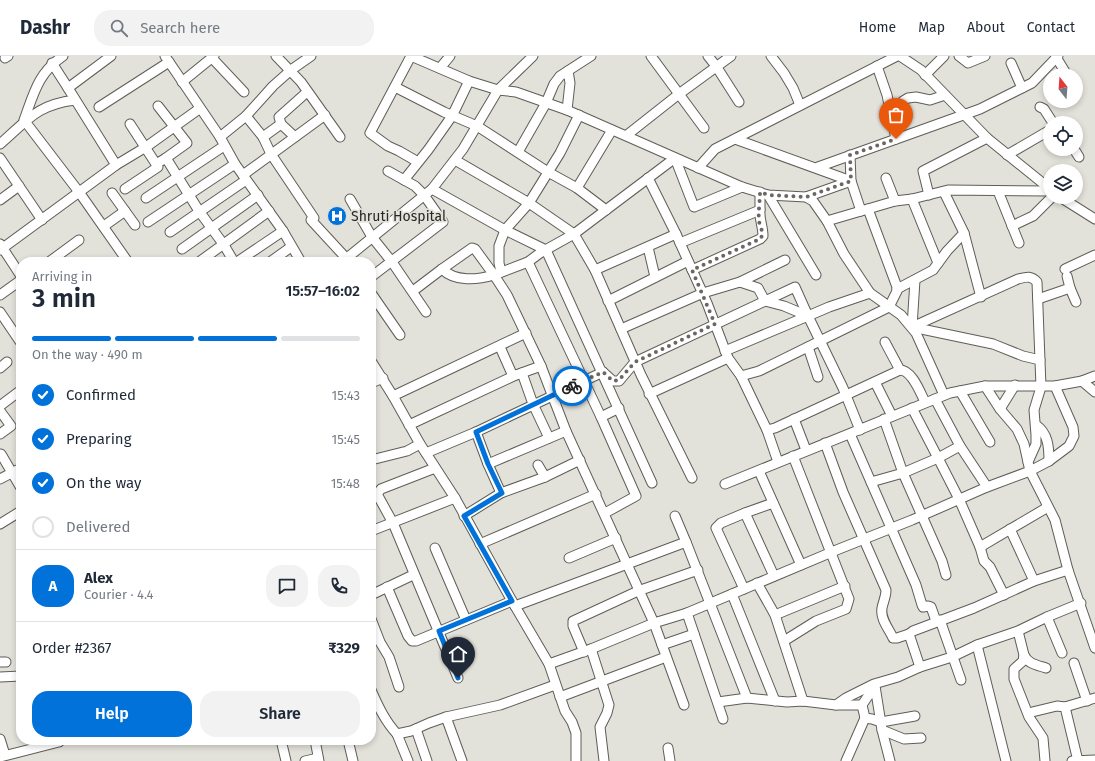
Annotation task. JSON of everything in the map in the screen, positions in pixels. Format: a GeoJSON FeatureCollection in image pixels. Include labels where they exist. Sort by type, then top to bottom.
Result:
{"type":"FeatureCollection","features":[{"type":"Feature","properties":{"kind":"street"},"geometry":{"type":"LineString","coordinates":[[68,88],[112,56]]}},
{"type":"Feature","properties":{"kind":"street"},"geometry":{"type":"LineString","coordinates":[[276,56],[301,82],[340,137]]}},
{"type":"Feature","properties":{"kind":"street"},"geometry":{"type":"LineString","coordinates":[[146,198],[178,177],[222,142],[273,86],[291,70],[311,56]]}},
{"type":"Feature","properties":{"kind":"street"},"geometry":{"type":"LineString","coordinates":[[418,162],[388,146],[370,133],[411,56],[469,80],[498,90],[516,92],[567,110],[742,186],[764,193],[806,197],[813,201],[827,221],[844,254],[870,293],[901,315],[912,327],[944,395]]}},
{"type":"Feature","properties":{"kind":"street"},"geometry":{"type":"LineString","coordinates":[[440,68],[450,56]]}},
{"type":"Feature","properties":{"kind":"street"},"geometry":{"type":"LineString","coordinates":[[518,152],[546,103],[554,84],[568,71],[591,56]]}},
{"type":"Feature","properties":{"kind":"street"},"geometry":{"type":"LineString","coordinates":[[651,56],[704,128]]}},
{"type":"Feature","properties":{"kind":"street"},"geometry":{"type":"LineString","coordinates":[[708,56],[739,102]]}},
{"type":"Feature","properties":{"kind":"street"},"geometry":{"type":"LineString","coordinates":[[627,135],[731,56]]}},
{"type":"Feature","properties":{"kind":"street"},"geometry":{"type":"LineString","coordinates":[[771,56],[793,88],[800,105]]}},
{"type":"Feature","properties":{"kind":"street"},"geometry":{"type":"LineString","coordinates":[[698,168],[715,149],[897,56]]}},
{"type":"Feature","properties":{"kind":"street"},"geometry":{"type":"LineString","coordinates":[[900,56],[921,70],[963,115],[987,138],[1043,184]]}},
{"type":"Feature","properties":{"kind":"street"},"geometry":{"type":"LineString","coordinates":[[925,75],[944,56]]}},
{"type":"Feature","properties":{"kind":"street"},"geometry":{"type":"LineString","coordinates":[[959,56],[968,63],[985,56]]}},
{"type":"Feature","properties":{"kind":"street"},"geometry":{"type":"LineString","coordinates":[[182,82],[213,57],[244,92]]}},
{"type":"Feature","properties":{"kind":"street"},"geometry":{"type":"LineString","coordinates":[[348,257],[432,188],[454,160],[477,126],[498,90],[530,57]]}},
{"type":"Feature","properties":{"kind":"street"},"geometry":{"type":"LineString","coordinates":[[818,167],[980,109],[1032,83],[1057,57],[1063,68]]}},
{"type":"Feature","properties":{"kind":"street"},"geometry":{"type":"LineString","coordinates":[[58,58],[68,88],[116,165]]}},
{"type":"Feature","properties":{"kind":"street"},"geometry":{"type":"LineString","coordinates":[[24,120],[37,84],[58,58]]}},
{"type":"Feature","properties":{"kind":"street"},"geometry":{"type":"LineString","coordinates":[[99,107],[167,59],[235,164],[258,194],[283,231],[297,257]]}},
{"type":"Feature","properties":{"kind":"street"},"geometry":{"type":"LineString","coordinates":[[1011,63],[1022,88]]}},
{"type":"Feature","properties":{"kind":"street"},"geometry":{"type":"LineString","coordinates":[[877,66],[887,95],[896,139]]}},
{"type":"Feature","properties":{"kind":"street"},"geometry":{"type":"LineString","coordinates":[[567,110],[570,83],[568,71]]}},
{"type":"Feature","properties":{"kind":"street"},"geometry":{"type":"LineString","coordinates":[[404,180],[452,116],[469,80]]}},
{"type":"Feature","properties":{"kind":"street"},"geometry":{"type":"LineString","coordinates":[[395,87],[452,116],[477,126],[548,172],[577,188],[606,210]]}},
{"type":"Feature","properties":{"kind":"street"},"geometry":{"type":"LineString","coordinates":[[295,137],[281,124],[279,117],[307,92]]}},
{"type":"Feature","properties":{"kind":"street"},"geometry":{"type":"LineString","coordinates":[[891,115],[903,101],[908,98],[916,97],[930,100],[945,95]]}},
{"type":"Feature","properties":{"kind":"street"},"geometry":{"type":"LineString","coordinates":[[0,144],[24,120],[48,106],[75,100]]}},
{"type":"Feature","properties":{"kind":"street"},"geometry":{"type":"LineString","coordinates":[[156,164],[187,144],[158,106]]}},
{"type":"Feature","properties":{"kind":"street"},"geometry":{"type":"LineString","coordinates":[[1040,107],[1044,109],[1048,116]]}},
{"type":"Feature","properties":{"kind":"street"},"geometry":{"type":"LineString","coordinates":[[16,269],[1,247],[42,220],[116,165],[146,148],[199,109]]}},
{"type":"Feature","properties":{"kind":"street"},"geometry":{"type":"LineString","coordinates":[[170,232],[245,177],[271,154],[325,115]]}},
{"type":"Feature","properties":{"kind":"street"},"geometry":{"type":"LineString","coordinates":[[498,273],[499,246],[505,230],[529,203],[560,153],[579,115]]}},
{"type":"Feature","properties":{"kind":"street"},"geometry":{"type":"LineString","coordinates":[[246,116],[263,137],[271,154],[314,218],[311,220],[342,257]]}},
{"type":"Feature","properties":{"kind":"street"},"geometry":{"type":"LineString","coordinates":[[24,120],[104,226],[125,257]]}},
{"type":"Feature","properties":{"kind":"street"},"geometry":{"type":"LineString","coordinates":[[125,189],[158,167],[130,124]]}},
{"type":"Feature","properties":{"kind":"street"},"geometry":{"type":"LineString","coordinates":[[263,137],[281,124]]}},
{"type":"Feature","properties":{"kind":"street"},"geometry":{"type":"LineString","coordinates":[[577,188],[612,130]]}},
{"type":"Feature","properties":{"kind":"street"},"geometry":{"type":"LineString","coordinates":[[1007,155],[1043,134]]}},
{"type":"Feature","properties":{"kind":"street"},"geometry":{"type":"LineString","coordinates":[[929,195],[923,171],[987,138]]}},
{"type":"Feature","properties":{"kind":"street"},"geometry":{"type":"LineString","coordinates":[[735,139],[818,167],[851,181]]}},
{"type":"Feature","properties":{"kind":"street"},"geometry":{"type":"LineString","coordinates":[[850,155],[851,181],[865,210],[897,289]]}},
{"type":"Feature","properties":{"kind":"street"},"geometry":{"type":"LineString","coordinates":[[0,158],[42,220]]}},
{"type":"Feature","properties":{"kind":"street"},"geometry":{"type":"LineString","coordinates":[[166,158],[199,211],[232,257]]}},
{"type":"Feature","properties":{"kind":"street"},"geometry":{"type":"LineString","coordinates":[[442,269],[453,277],[478,278],[498,273],[528,262],[574,234],[675,158]]}},
{"type":"Feature","properties":{"kind":"street"},"geometry":{"type":"LineString","coordinates":[[675,158],[694,207],[742,186]]}},
{"type":"Feature","properties":{"kind":"street"},"geometry":{"type":"LineString","coordinates":[[454,160],[529,203],[574,234],[595,270],[649,394],[692,478]]}},
{"type":"Feature","properties":{"kind":"street"},"geometry":{"type":"LineString","coordinates":[[148,222],[235,164]]}},
{"type":"Feature","properties":{"kind":"street"},"geometry":{"type":"LineString","coordinates":[[376,273],[443,222],[424,195],[415,186],[388,171]]}},
{"type":"Feature","properties":{"kind":"street"},"geometry":{"type":"LineString","coordinates":[[648,178],[703,293],[727,355],[741,376],[767,430],[778,462]]}},
{"type":"Feature","properties":{"kind":"street"},"geometry":{"type":"LineString","coordinates":[[886,178],[895,201]]}},
{"type":"Feature","properties":{"kind":"street"},"geometry":{"type":"LineString","coordinates":[[806,197],[851,181]]}},
{"type":"Feature","properties":{"kind":"street"},"geometry":{"type":"LineString","coordinates":[[0,200],[19,186]]}},
{"type":"Feature","properties":{"kind":"street"},"geometry":{"type":"LineString","coordinates":[[432,188],[505,230],[546,250],[603,372],[652,483]]}},
{"type":"Feature","properties":{"kind":"street"},"geometry":{"type":"LineString","coordinates":[[827,221],[895,201],[944,192],[965,189],[1043,190]]}},
{"type":"Feature","properties":{"kind":"street"},"geometry":{"type":"LineString","coordinates":[[998,190],[1019,243]]}},
{"type":"Feature","properties":{"kind":"street"},"geometry":{"type":"LineString","coordinates":[[944,192],[964,233],[980,297]]}},
{"type":"Feature","properties":{"kind":"street"},"geometry":{"type":"LineString","coordinates":[[112,193],[135,225]]}},
{"type":"Feature","properties":{"kind":"street"},"geometry":{"type":"LineString","coordinates":[[692,270],[760,239],[763,236],[759,218],[764,193]]}},
{"type":"Feature","properties":{"kind":"street"},"geometry":{"type":"LineString","coordinates":[[764,193],[816,275]]}},
{"type":"Feature","properties":{"kind":"street"},"geometry":{"type":"LineString","coordinates":[[182,249],[258,194]]}},
{"type":"Feature","properties":{"kind":"street"},"geometry":{"type":"LineString","coordinates":[[350,199],[372,236],[413,291],[426,312]]}},
{"type":"Feature","properties":{"kind":"street"},"geometry":{"type":"LineString","coordinates":[[912,199],[938,263]]}},
{"type":"Feature","properties":{"kind":"street"},"geometry":{"type":"LineString","coordinates":[[1012,226],[1033,216],[1045,204]]}},
{"type":"Feature","properties":{"kind":"street"},"geometry":{"type":"LineString","coordinates":[[1071,204],[1095,219]]}},
{"type":"Feature","properties":{"kind":"street"},"geometry":{"type":"LineString","coordinates":[[680,243],[760,210]]}},
{"type":"Feature","properties":{"kind":"street"},"geometry":{"type":"LineString","coordinates":[[104,226],[125,211]]}},
{"type":"Feature","properties":{"kind":"street"},"geometry":{"type":"LineString","coordinates":[[206,257],[269,211]]}},
{"type":"Feature","properties":{"kind":"street"},"geometry":{"type":"LineString","coordinates":[[244,257],[283,231]]}},
{"type":"Feature","properties":{"kind":"street"},"geometry":{"type":"LineString","coordinates":[[741,376],[759,371],[889,306],[897,289],[932,270],[964,233]]}},
{"type":"Feature","properties":{"kind":"street"},"geometry":{"type":"LineString","coordinates":[[595,270],[676,234]]}},
{"type":"Feature","properties":{"kind":"street"},"geometry":{"type":"LineString","coordinates":[[56,257],[79,240]]}},
{"type":"Feature","properties":{"kind":"street"},"geometry":{"type":"LineString","coordinates":[[277,257],[291,247]]}},
{"type":"Feature","properties":{"kind":"street"},"geometry":{"type":"LineString","coordinates":[[648,247],[655,277]]}},
{"type":"Feature","properties":{"kind":"street"},"geometry":{"type":"LineString","coordinates":[[413,291],[472,248],[475,249],[498,273],[541,366],[566,431],[605,513],[638,591],[654,623],[684,705]]}},
{"type":"Feature","properties":{"kind":"street"},"geometry":{"type":"LineString","coordinates":[[1076,302],[1066,273],[1095,256]]}},
{"type":"Feature","properties":{"kind":"street"},"geometry":{"type":"LineString","coordinates":[[621,330],[703,293],[740,282],[785,260]]}},
{"type":"Feature","properties":{"kind":"street"},"geometry":{"type":"LineString","coordinates":[[608,301],[688,261]]}},
{"type":"Feature","properties":{"kind":"street"},"geometry":{"type":"LineString","coordinates":[[528,262],[601,417],[636,496],[605,513]]}},
{"type":"Feature","properties":{"kind":"street"},"geometry":{"type":"LineString","coordinates":[[758,273],[758,288],[765,301],[796,310],[808,316]]}},
{"type":"Feature","properties":{"kind":"street"},"geometry":{"type":"LineString","coordinates":[[912,327],[1018,279],[1028,276],[1037,282],[1041,387],[1034,410],[1036,444],[1029,466]]}},
{"type":"Feature","properties":{"kind":"street"},"geometry":{"type":"LineString","coordinates":[[912,327],[915,280]]}},
{"type":"Feature","properties":{"kind":"street"},"geometry":{"type":"LineString","coordinates":[[740,282],[758,288]]}},
{"type":"Feature","properties":{"kind":"street"},"geometry":{"type":"LineString","coordinates":[[0,295],[16,284]]}},
{"type":"Feature","properties":{"kind":"street"},"geometry":{"type":"LineString","coordinates":[[603,372],[613,381],[619,380],[635,362],[795,287],[846,396],[860,430]]}},
{"type":"Feature","properties":{"kind":"street"},"geometry":{"type":"LineString","coordinates":[[1038,299],[1070,288]]}},
{"type":"Feature","properties":{"kind":"street"},"geometry":{"type":"LineString","coordinates":[[649,394],[808,316],[870,293]]}},
{"type":"Feature","properties":{"kind":"street"},"geometry":{"type":"LineString","coordinates":[[376,299],[400,334]]}},
{"type":"Feature","properties":{"kind":"street"},"geometry":{"type":"LineString","coordinates":[[0,312],[16,336]]}},
{"type":"Feature","properties":{"kind":"street"},"geometry":{"type":"LineString","coordinates":[[912,327],[993,344],[1022,356],[1040,360]]}},
{"type":"Feature","properties":{"kind":"street"},"geometry":{"type":"LineString","coordinates":[[394,396],[453,366],[500,347],[526,333]]}},
{"type":"Feature","properties":{"kind":"street"},"geometry":{"type":"LineString","coordinates":[[885,342],[900,370]]}},
{"type":"Feature","properties":{"kind":"street"},"geometry":{"type":"LineString","coordinates":[[500,347],[512,374],[519,374]]}},
{"type":"Feature","properties":{"kind":"street"},"geometry":{"type":"LineString","coordinates":[[808,347],[818,377]]}},
{"type":"Feature","properties":{"kind":"street"},"geometry":{"type":"LineString","coordinates":[[409,425],[519,374],[541,366]]}},
{"type":"Feature","properties":{"kind":"street"},"geometry":{"type":"LineString","coordinates":[[376,369],[394,396],[420,444],[455,498],[549,664],[565,711],[572,722],[576,733],[576,761]]}},
{"type":"Feature","properties":{"kind":"street"},"geometry":{"type":"LineString","coordinates":[[767,430],[775,428],[846,396],[900,370],[907,372],[925,402]]}},
{"type":"Feature","properties":{"kind":"street"},"geometry":{"type":"LineString","coordinates":[[426,453],[476,432],[603,372]]}},
{"type":"Feature","properties":{"kind":"street"},"geometry":{"type":"LineString","coordinates":[[519,374],[549,438]]}},
{"type":"Feature","properties":{"kind":"street"},"geometry":{"type":"LineString","coordinates":[[725,484],[944,395],[985,386],[1055,386],[1082,381],[1095,376]]}},
{"type":"Feature","properties":{"kind":"street"},"geometry":{"type":"LineString","coordinates":[[376,381],[382,378]]}},
{"type":"Feature","properties":{"kind":"street"},"geometry":{"type":"LineString","coordinates":[[1082,381],[1095,392]]}},
{"type":"Feature","properties":{"kind":"street"},"geometry":{"type":"LineString","coordinates":[[875,382],[888,418],[903,473],[942,561],[946,575]]}},
{"type":"Feature","properties":{"kind":"street"},"geometry":{"type":"LineString","coordinates":[[1000,409],[1015,385]]}},
{"type":"Feature","properties":{"kind":"street"},"geometry":{"type":"LineString","coordinates":[[985,386],[1000,409],[1017,430],[1024,444],[1029,466],[1054,520],[1068,570],[1081,603],[1091,623],[1095,648]]}},
{"type":"Feature","properties":{"kind":"street"},"geometry":{"type":"LineString","coordinates":[[549,664],[654,623],[687,613],[830,552],[922,516],[987,487],[1029,466],[1049,461],[1069,446],[1074,436],[1073,427],[1055,386]]}},
{"type":"Feature","properties":{"kind":"street"},"geometry":{"type":"LineString","coordinates":[[960,391],[990,442]]}},
{"type":"Feature","properties":{"kind":"street"},"geometry":{"type":"LineString","coordinates":[[0,406],[16,394]]}},
{"type":"Feature","properties":{"kind":"street"},"geometry":{"type":"LineString","coordinates":[[934,399],[960,446],[987,487]]}},
{"type":"Feature","properties":{"kind":"street"},"geometry":{"type":"LineString","coordinates":[[601,417],[619,408]]}},
{"type":"Feature","properties":{"kind":"street"},"geometry":{"type":"LineString","coordinates":[[912,408],[959,499],[980,547],[984,561],[990,567],[1004,595]]}},
{"type":"Feature","properties":{"kind":"street"},"geometry":{"type":"LineString","coordinates":[[0,411],[11,426],[0,434]]}},
{"type":"Feature","properties":{"kind":"street"},"geometry":{"type":"LineString","coordinates":[[794,419],[806,450]]}},
{"type":"Feature","properties":{"kind":"street"},"geometry":{"type":"LineString","coordinates":[[1036,425],[1044,432],[1049,450],[1049,461]]}},
{"type":"Feature","properties":{"kind":"street"},"geometry":{"type":"LineString","coordinates":[[488,464],[566,431]]}},
{"type":"Feature","properties":{"kind":"street"},"geometry":{"type":"LineString","coordinates":[[476,432],[488,464],[502,493]]}},
{"type":"Feature","properties":{"kind":"street"},"geometry":{"type":"LineString","coordinates":[[850,434],[892,528],[916,585],[922,605],[923,607],[931,607],[962,680]]}},
{"type":"Feature","properties":{"kind":"street"},"geometry":{"type":"LineString","coordinates":[[824,443],[843,492],[886,590],[886,597],[882,609],[882,618],[893,638],[898,638],[909,634],[921,626],[938,621],[1004,595],[1034,581],[1068,570]]}},
{"type":"Feature","properties":{"kind":"street"},"geometry":{"type":"LineString","coordinates":[[376,459],[407,451],[420,444]]}},
{"type":"Feature","properties":{"kind":"street"},"geometry":{"type":"LineString","coordinates":[[871,482],[903,473],[938,458],[960,446]]}},
{"type":"Feature","properties":{"kind":"street"},"geometry":{"type":"LineString","coordinates":[[1,454],[16,480]]}},
{"type":"Feature","properties":{"kind":"street"},"geometry":{"type":"LineString","coordinates":[[784,641],[816,621],[846,609],[849,599],[793,456]]}},
{"type":"Feature","properties":{"kind":"street"},"geometry":{"type":"LineString","coordinates":[[464,516],[502,493],[545,477],[580,460]]}},
{"type":"Feature","properties":{"kind":"street"},"geometry":{"type":"LineString","coordinates":[[538,465],[545,477]]}},
{"type":"Feature","properties":{"kind":"street"},"geometry":{"type":"LineString","coordinates":[[435,468],[378,491],[378,494],[393,523],[413,575],[439,631],[458,678]]}},
{"type":"Feature","properties":{"kind":"street"},"geometry":{"type":"LineString","coordinates":[[759,470],[801,565]]}},
{"type":"Feature","properties":{"kind":"street"},"geometry":{"type":"LineString","coordinates":[[0,479],[16,471]]}},
{"type":"Feature","properties":{"kind":"street"},"geometry":{"type":"LineString","coordinates":[[480,544],[596,494]]}},
{"type":"Feature","properties":{"kind":"street"},"geometry":{"type":"LineString","coordinates":[[376,529],[455,498]]}},
{"type":"Feature","properties":{"kind":"street"},"geometry":{"type":"LineString","coordinates":[[744,589],[716,528],[721,523],[773,503]]}},
{"type":"Feature","properties":{"kind":"street"},"geometry":{"type":"LineString","coordinates":[[980,547],[1048,507]]}},
{"type":"Feature","properties":{"kind":"street"},"geometry":{"type":"LineString","coordinates":[[745,513],[774,576]]}},
{"type":"Feature","properties":{"kind":"street"},"geometry":{"type":"LineString","coordinates":[[0,524],[16,514]]}},
{"type":"Feature","properties":{"kind":"street"},"geometry":{"type":"LineString","coordinates":[[675,516],[698,570],[747,698]]}},
{"type":"Feature","properties":{"kind":"street"},"geometry":{"type":"LineString","coordinates":[[1010,529],[1034,581]]}},
{"type":"Feature","properties":{"kind":"street"},"geometry":{"type":"LineString","coordinates":[[569,558],[616,538]]}},
{"type":"Feature","properties":{"kind":"street"},"geometry":{"type":"LineString","coordinates":[[387,587],[408,636],[412,641],[416,641],[466,620],[686,542]]}},
{"type":"Feature","properties":{"kind":"street"},"geometry":{"type":"LineString","coordinates":[[434,548],[466,620]]}},
{"type":"Feature","properties":{"kind":"street"},"geometry":{"type":"LineString","coordinates":[[604,761],[600,727],[609,705],[602,681],[573,626],[573,621],[638,591],[698,570]]}},
{"type":"Feature","properties":{"kind":"street"},"geometry":{"type":"LineString","coordinates":[[376,592],[413,575]]}},
{"type":"Feature","properties":{"kind":"street"},"geometry":{"type":"LineString","coordinates":[[757,583],[775,615],[803,701]]}},
{"type":"Feature","properties":{"kind":"street"},"geometry":{"type":"LineString","coordinates":[[775,615],[845,586]]}},
{"type":"Feature","properties":{"kind":"street"},"geometry":{"type":"LineString","coordinates":[[732,594],[775,701]]}},
{"type":"Feature","properties":{"kind":"street"},"geometry":{"type":"LineString","coordinates":[[836,705],[846,698],[920,667],[1018,631],[1081,603]]}},
{"type":"Feature","properties":{"kind":"street"},"geometry":{"type":"LineString","coordinates":[[687,613],[724,719]]}},
{"type":"Feature","properties":{"kind":"street"},"geometry":{"type":"LineString","coordinates":[[1047,617],[1062,652]]}},
{"type":"Feature","properties":{"kind":"street"},"geometry":{"type":"LineString","coordinates":[[1018,631],[1026,660],[1030,663],[1046,668]]}},
{"type":"Feature","properties":{"kind":"street"},"geometry":{"type":"LineString","coordinates":[[376,632],[389,657],[399,687]]}},
{"type":"Feature","properties":{"kind":"street"},"geometry":{"type":"LineString","coordinates":[[662,646],[694,634]]}},
{"type":"Feature","properties":{"kind":"street"},"geometry":{"type":"LineString","coordinates":[[909,634],[920,667]]}},
{"type":"Feature","properties":{"kind":"street"},"geometry":{"type":"LineString","coordinates":[[977,645],[1008,761]]}},
{"type":"Feature","properties":{"kind":"street"},"geometry":{"type":"LineString","coordinates":[[1024,655],[1023,661],[1014,669],[1014,676],[1028,713],[1043,738],[1046,761]]}},
{"type":"Feature","properties":{"kind":"street"},"geometry":{"type":"LineString","coordinates":[[560,697],[666,657]]}},
{"type":"Feature","properties":{"kind":"street"},"geometry":{"type":"LineString","coordinates":[[1028,713],[1057,706],[1064,707],[1091,699],[1074,663]]}},
{"type":"Feature","properties":{"kind":"street"},"geometry":{"type":"LineString","coordinates":[[0,677],[16,676]]}},
{"type":"Feature","properties":{"kind":"street"},"geometry":{"type":"LineString","coordinates":[[397,734],[403,734],[446,717],[500,705],[556,685]]}},
{"type":"Feature","properties":{"kind":"street"},"geometry":{"type":"LineString","coordinates":[[846,761],[864,718],[862,705],[875,687]]}},
{"type":"Feature","properties":{"kind":"street"},"geometry":{"type":"LineString","coordinates":[[875,687],[890,761]]}},
{"type":"Feature","properties":{"kind":"street"},"geometry":{"type":"LineString","coordinates":[[718,702],[747,698],[787,702],[803,701],[836,705],[862,705]]}},
{"type":"Feature","properties":{"kind":"street"},"geometry":{"type":"LineString","coordinates":[[376,700],[382,713],[397,734],[408,761]]}},
{"type":"Feature","properties":{"kind":"street"},"geometry":{"type":"LineString","coordinates":[[1064,707],[1078,761]]}},
{"type":"Feature","properties":{"kind":"street"},"geometry":{"type":"LineString","coordinates":[[882,726],[915,716]]}},
{"type":"Feature","properties":{"kind":"street"},"geometry":{"type":"LineString","coordinates":[[446,717],[462,761]]}},
{"type":"Feature","properties":{"kind":"street"},"geometry":{"type":"LineString","coordinates":[[864,718],[872,719],[904,739],[921,738]]}},
{"type":"Feature","properties":{"kind":"street"},"geometry":{"type":"LineString","coordinates":[[416,729],[427,761]]}},
{"type":"Feature","properties":{"kind":"street"},"geometry":{"type":"LineString","coordinates":[[0,739],[2,756],[47,745]]}},
{"type":"Feature","properties":{"kind":"street"},"geometry":{"type":"LineString","coordinates":[[282,745],[286,761]]}},
{"type":"Feature","properties":{"kind":"street"},"geometry":{"type":"LineString","coordinates":[[305,761],[319,759],[316,745]]}},
{"type":"Feature","properties":{"kind":"street"},"geometry":{"type":"LineString","coordinates":[[349,745],[353,761]]}},
{"type":"Feature","properties":{"kind":"street"},"geometry":{"type":"LineString","coordinates":[[668,748],[670,761]]}},
{"type":"Feature","properties":{"kind":"street"},"geometry":{"type":"LineString","coordinates":[[1072,761],[1095,760]]}},
{"type":"Feature","properties":{"kind":"way so far"},"geometry":{"type":"LineString","coordinates":[[572,386],[603,372],[613,381],[619,380],[635,362],[715,324],[708,303],[692,270],[744,247],[763,236],[759,218],[760,192],[768,195],[806,197],[851,181],[850,155],[896,139]]}},
{"type":"Feature","properties":{"kind":"place","name":"Shruti Hospital"},"geometry":{"type":"Point","coordinates":[337,216]}},
{"type":"Feature","properties":{"kind":"route"},"geometry":{"type":"LineString","coordinates":[[458,678],[439,631],[512,601],[464,516],[502,493],[488,464],[476,432],[572,386]]}}]}
